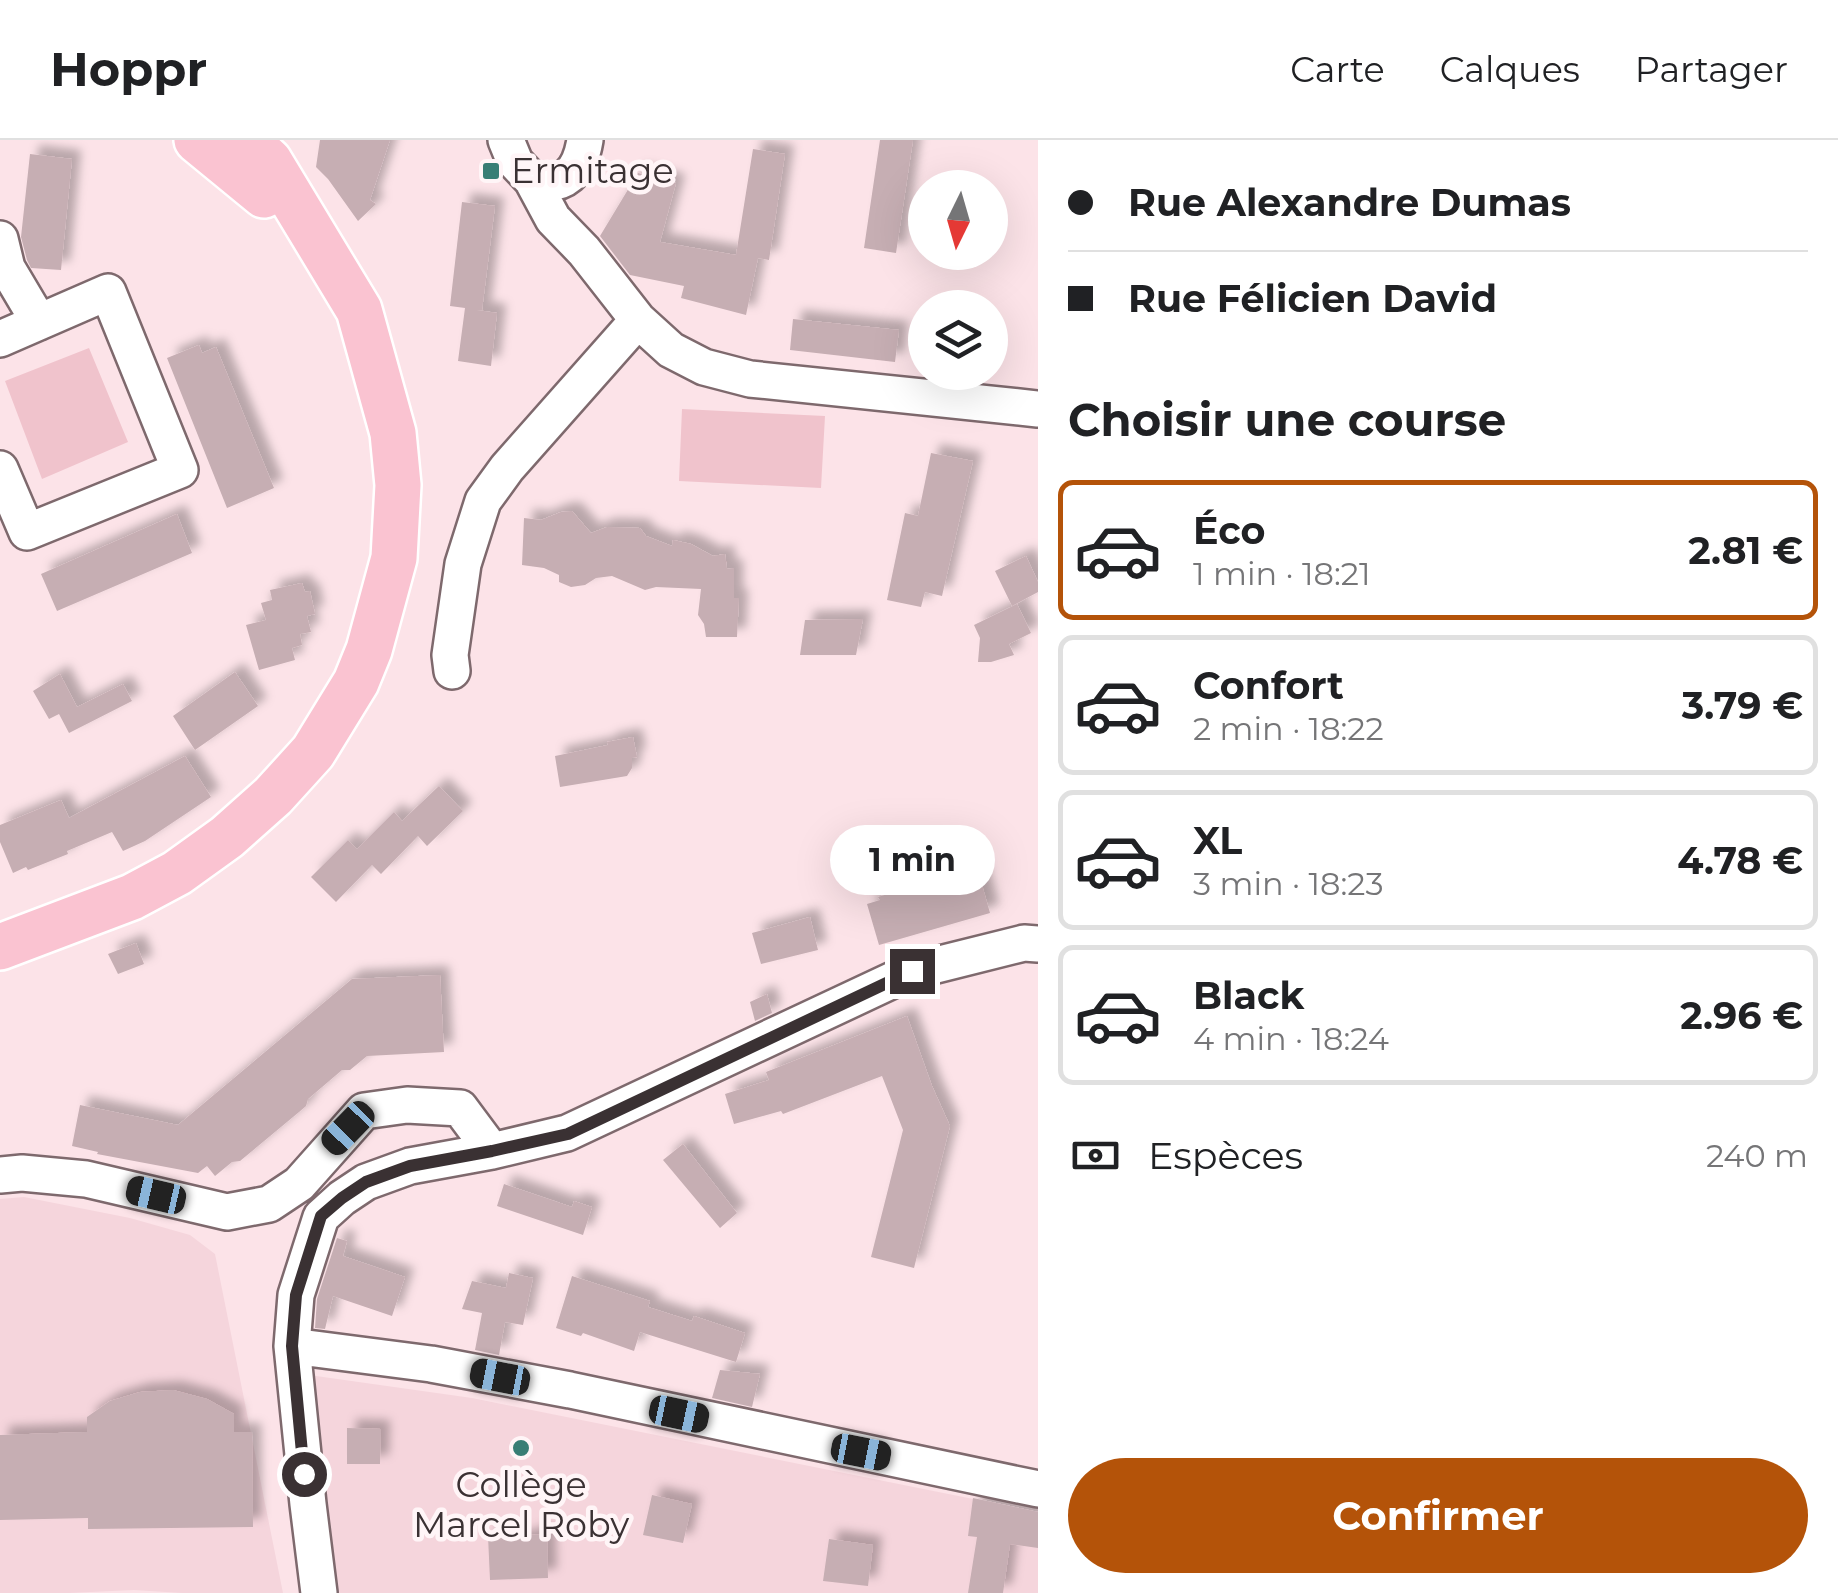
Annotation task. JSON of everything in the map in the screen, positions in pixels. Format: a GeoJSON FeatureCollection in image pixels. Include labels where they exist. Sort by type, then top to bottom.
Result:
{"type":"FeatureCollection","features":[{"type":"Feature","properties":{"kind":"main road"},"geometry":{"type":"LineString","coordinates":[[0,947],[132,897],[177,873],[243,823],[313,752],[356,682],[369,650],[394,558],[398,485],[393,432],[359,310],[270,162],[220,143]]}},
{"type":"Feature","properties":{"kind":"street"},"geometry":{"type":"LineString","coordinates":[[506,140],[515,162],[532,180],[553,219],[584,251],[638,320],[670,350],[704,367],[750,379],[1038,409]]}},
{"type":"Feature","properties":{"kind":"street"},"geometry":{"type":"LineString","coordinates":[[532,180],[543,184],[568,178],[576,168],[585,140]]}},
{"type":"Feature","properties":{"kind":"street"},"geometry":{"type":"LineString","coordinates":[[568,178],[584,251]]}},
{"type":"Feature","properties":{"kind":"street"},"geometry":{"type":"LineString","coordinates":[[0,239],[7,268],[39,322]]}},
{"type":"Feature","properties":{"kind":"street"},"geometry":{"type":"LineString","coordinates":[[0,339],[108,292],[180,470],[27,532],[0,469]]}},
{"type":"Feature","properties":{"kind":"street"},"geometry":{"type":"LineString","coordinates":[[452,671],[450,655],[463,564],[483,502],[507,468],[638,320]]}},
{"type":"Feature","properties":{"kind":"street"},"geometry":{"type":"LineString","coordinates":[[320,1593],[292,1346],[296,1295],[321,1216],[366,1182],[410,1166],[568,1134],[912,971],[1024,943],[1038,944]]}},
{"type":"Feature","properties":{"kind":"street"},"geometry":{"type":"LineString","coordinates":[[0,1174],[86,1179],[228,1212],[269,1204],[299,1184],[364,1112],[407,1104],[460,1108],[492,1151]]}},
{"type":"Feature","properties":{"kind":"street"},"geometry":{"type":"LineString","coordinates":[[292,1346],[431,1364],[570,1390],[1038,1488]]}},
{"type":"Feature","properties":{"kind":"shaded area"},"geometry":{"type":"Polygon","coordinates":[[[89,348],[128,442],[42,479],[5,381],[89,348]]]}},
{"type":"Feature","properties":{"kind":"shaded area"},"geometry":{"type":"Polygon","coordinates":[[[682,409],[825,416],[821,488],[679,481],[682,409]]]}},
{"type":"Feature","properties":{"kind":"shaded area"},"geometry":{"type":"Polygon","coordinates":[[[24,1197],[130,1218],[190,1235],[215,1254],[283,1593],[0,1593],[0,1199],[24,1197]]]}},
{"type":"Feature","properties":{"kind":"shaded area","name":"Collège Marcel Roby"},"geometry":{"type":"Polygon","coordinates":[[[309,1375],[472,1398],[1038,1512],[1038,1593],[337,1593],[309,1375]]]}},
{"type":"Feature","properties":{"kind":"building"},"geometry":{"type":"Polygon","coordinates":[[[320,140],[390,140],[370,200],[376,204],[358,221],[316,167],[320,140]]]}},
{"type":"Feature","properties":{"kind":"building"},"geometry":{"type":"Polygon","coordinates":[[[880,140],[913,140],[896,253],[864,248],[880,140]]]}},
{"type":"Feature","properties":{"kind":"building"},"geometry":{"type":"Polygon","coordinates":[[[753,149],[785,154],[769,260],[758,258],[746,315],[681,298],[684,286],[630,275],[600,236],[638,173],[676,183],[660,242],[736,255],[753,149]]]}},
{"type":"Feature","properties":{"kind":"building"},"geometry":{"type":"Polygon","coordinates":[[[30,154],[72,159],[61,270],[31,268],[27,260],[21,237],[30,154]]]}},
{"type":"Feature","properties":{"kind":"building"},"geometry":{"type":"Polygon","coordinates":[[[462,202],[495,206],[482,310],[477,310],[497,313],[491,366],[458,361],[465,308],[450,306],[462,202]]]}},
{"type":"Feature","properties":{"kind":"building"},"geometry":{"type":"Polygon","coordinates":[[[793,319],[899,330],[895,362],[790,350],[793,319]]]}},
{"type":"Feature","properties":{"kind":"building"},"geometry":{"type":"Polygon","coordinates":[[[199,345],[202,353],[216,347],[274,488],[227,508],[167,358],[199,345]]]}},
{"type":"Feature","properties":{"kind":"building"},"geometry":{"type":"Polygon","coordinates":[[[931,453],[973,461],[942,596],[925,592],[921,607],[887,600],[905,513],[918,516],[931,453]]]}},
{"type":"Feature","properties":{"kind":"building"},"geometry":{"type":"Polygon","coordinates":[[[572,511],[591,533],[607,527],[640,528],[646,536],[672,546],[673,540],[713,556],[725,554],[727,569],[734,568],[734,598],[739,598],[737,637],[706,637],[698,615],[701,589],[645,590],[612,576],[571,587],[544,568],[522,565],[524,518],[541,520],[572,511]]]}},
{"type":"Feature","properties":{"kind":"building"},"geometry":{"type":"Polygon","coordinates":[[[177,514],[192,553],[57,611],[41,574],[177,514]]]}},
{"type":"Feature","properties":{"kind":"building"},"geometry":{"type":"Polygon","coordinates":[[[1026,556],[1038,582],[1038,592],[1012,606],[995,571],[1026,556]]]}},
{"type":"Feature","properties":{"kind":"building"},"geometry":{"type":"Polygon","coordinates":[[[302,583],[305,592],[310,591],[315,614],[307,616],[311,632],[300,634],[302,645],[292,648],[295,660],[259,670],[246,625],[266,620],[261,603],[272,600],[270,590],[302,583]]]}},
{"type":"Feature","properties":{"kind":"building"},"geometry":{"type":"Polygon","coordinates":[[[1017,604],[1031,633],[1009,644],[1014,655],[978,662],[980,638],[974,625],[1017,604]]]}},
{"type":"Feature","properties":{"kind":"building"},"geometry":{"type":"Polygon","coordinates":[[[863,619],[856,655],[800,655],[805,620],[863,619]]]}},
{"type":"Feature","properties":{"kind":"building"},"geometry":{"type":"Polygon","coordinates":[[[235,672],[258,706],[195,750],[173,716],[235,672]]]}},
{"type":"Feature","properties":{"kind":"building"},"geometry":{"type":"Polygon","coordinates":[[[60,674],[77,707],[123,684],[132,701],[69,733],[59,714],[49,719],[33,691],[60,674]]]}},
{"type":"Feature","properties":{"kind":"building"},"geometry":{"type":"Polygon","coordinates":[[[633,737],[637,757],[632,758],[627,776],[560,787],[555,756],[633,737]]]}},
{"type":"Feature","properties":{"kind":"building"},"geometry":{"type":"Polygon","coordinates":[[[185,756],[211,797],[123,851],[112,832],[67,851],[68,854],[13,873],[0,842],[0,825],[61,800],[69,818],[185,756]]]}},
{"type":"Feature","properties":{"kind":"building"},"geometry":{"type":"Polygon","coordinates":[[[439,786],[463,811],[427,846],[418,836],[381,874],[372,865],[336,902],[311,877],[348,840],[357,849],[394,812],[402,821],[439,786]]]}},
{"type":"Feature","properties":{"kind":"building"},"geometry":{"type":"Polygon","coordinates":[[[978,871],[990,913],[879,945],[867,904],[898,888],[943,874],[944,877],[978,871]]]}},
{"type":"Feature","properties":{"kind":"building"},"geometry":{"type":"Polygon","coordinates":[[[810,917],[818,950],[761,964],[752,933],[810,917]]]}},
{"type":"Feature","properties":{"kind":"building"},"geometry":{"type":"Polygon","coordinates":[[[136,943],[144,964],[118,974],[108,954],[136,943]]]}},
{"type":"Feature","properties":{"kind":"building"},"geometry":{"type":"Polygon","coordinates":[[[440,975],[444,1052],[367,1056],[350,1070],[342,1070],[308,1099],[299,1112],[240,1161],[232,1162],[215,1176],[207,1166],[198,1173],[72,1146],[80,1105],[178,1125],[352,979],[440,975]]]}},
{"type":"Feature","properties":{"kind":"building"},"geometry":{"type":"Polygon","coordinates":[[[767,994],[772,1013],[755,1021],[750,1002],[767,994]]]}},
{"type":"Feature","properties":{"kind":"building"},"geometry":{"type":"Polygon","coordinates":[[[907,1016],[950,1126],[914,1268],[871,1257],[903,1130],[882,1076],[783,1114],[781,1111],[734,1124],[725,1094],[769,1080],[766,1072],[907,1016]]]}},
{"type":"Feature","properties":{"kind":"building"},"geometry":{"type":"Polygon","coordinates":[[[683,1144],[737,1213],[720,1228],[663,1160],[683,1144]]]}},
{"type":"Feature","properties":{"kind":"building"},"geometry":{"type":"Polygon","coordinates":[[[504,1184],[572,1207],[574,1201],[592,1207],[583,1235],[497,1206],[504,1184]]]}},
{"type":"Feature","properties":{"kind":"building"},"geometry":{"type":"Polygon","coordinates":[[[337,1238],[347,1241],[343,1256],[405,1277],[392,1316],[333,1296],[325,1329],[315,1328],[317,1299],[337,1238]]]}},
{"type":"Feature","properties":{"kind":"building"},"geometry":{"type":"Polygon","coordinates":[[[509,1273],[533,1278],[523,1325],[505,1322],[499,1355],[475,1350],[482,1313],[462,1309],[472,1281],[506,1288],[509,1273]]]}},
{"type":"Feature","properties":{"kind":"building"},"geometry":{"type":"Polygon","coordinates":[[[572,1276],[650,1301],[648,1307],[692,1321],[694,1316],[745,1333],[736,1362],[640,1332],[634,1351],[556,1328],[572,1276]]]}},
{"type":"Feature","properties":{"kind":"building"},"geometry":{"type":"Polygon","coordinates":[[[720,1370],[760,1374],[752,1407],[712,1398],[720,1370]]]}},
{"type":"Feature","properties":{"kind":"building"},"geometry":{"type":"Polygon","coordinates":[[[173,1390],[207,1399],[234,1414],[234,1432],[252,1432],[253,1527],[88,1529],[88,1518],[0,1520],[0,1435],[87,1432],[87,1417],[110,1401],[140,1392],[173,1390]]]}},
{"type":"Feature","properties":{"kind":"building"},"geometry":{"type":"Polygon","coordinates":[[[347,1428],[381,1429],[380,1464],[347,1464],[347,1428]]]}},
{"type":"Feature","properties":{"kind":"building"},"geometry":{"type":"Polygon","coordinates":[[[652,1495],[692,1504],[683,1543],[643,1535],[652,1495]]]}},
{"type":"Feature","properties":{"kind":"building"},"geometry":{"type":"Polygon","coordinates":[[[973,1498],[1038,1512],[1038,1548],[1010,1544],[1003,1593],[968,1593],[977,1537],[968,1536],[973,1498]]]}},
{"type":"Feature","properties":{"kind":"building"},"geometry":{"type":"Polygon","coordinates":[[[547,1534],[548,1578],[490,1580],[488,1536],[527,1539],[547,1534]]]}},
{"type":"Feature","properties":{"kind":"building"},"geometry":{"type":"Polygon","coordinates":[[[829,1539],[873,1545],[868,1586],[823,1581],[829,1539]]]}},
{"type":"Feature","properties":{"kind":"place","name":"Ermitage"},"geometry":{"type":"Point","coordinates":[491,171]}},
{"type":"Feature","properties":{"kind":"place","name":"Collège Marcel Roby"},"geometry":{"type":"Point","coordinates":[521,1448]}},
{"type":"Feature","properties":{"kind":"route"},"geometry":{"type":"LineString","coordinates":[[304,1474],[292,1346],[296,1295],[321,1216],[342,1198],[366,1182],[410,1166],[568,1134],[912,971]]}}]}
